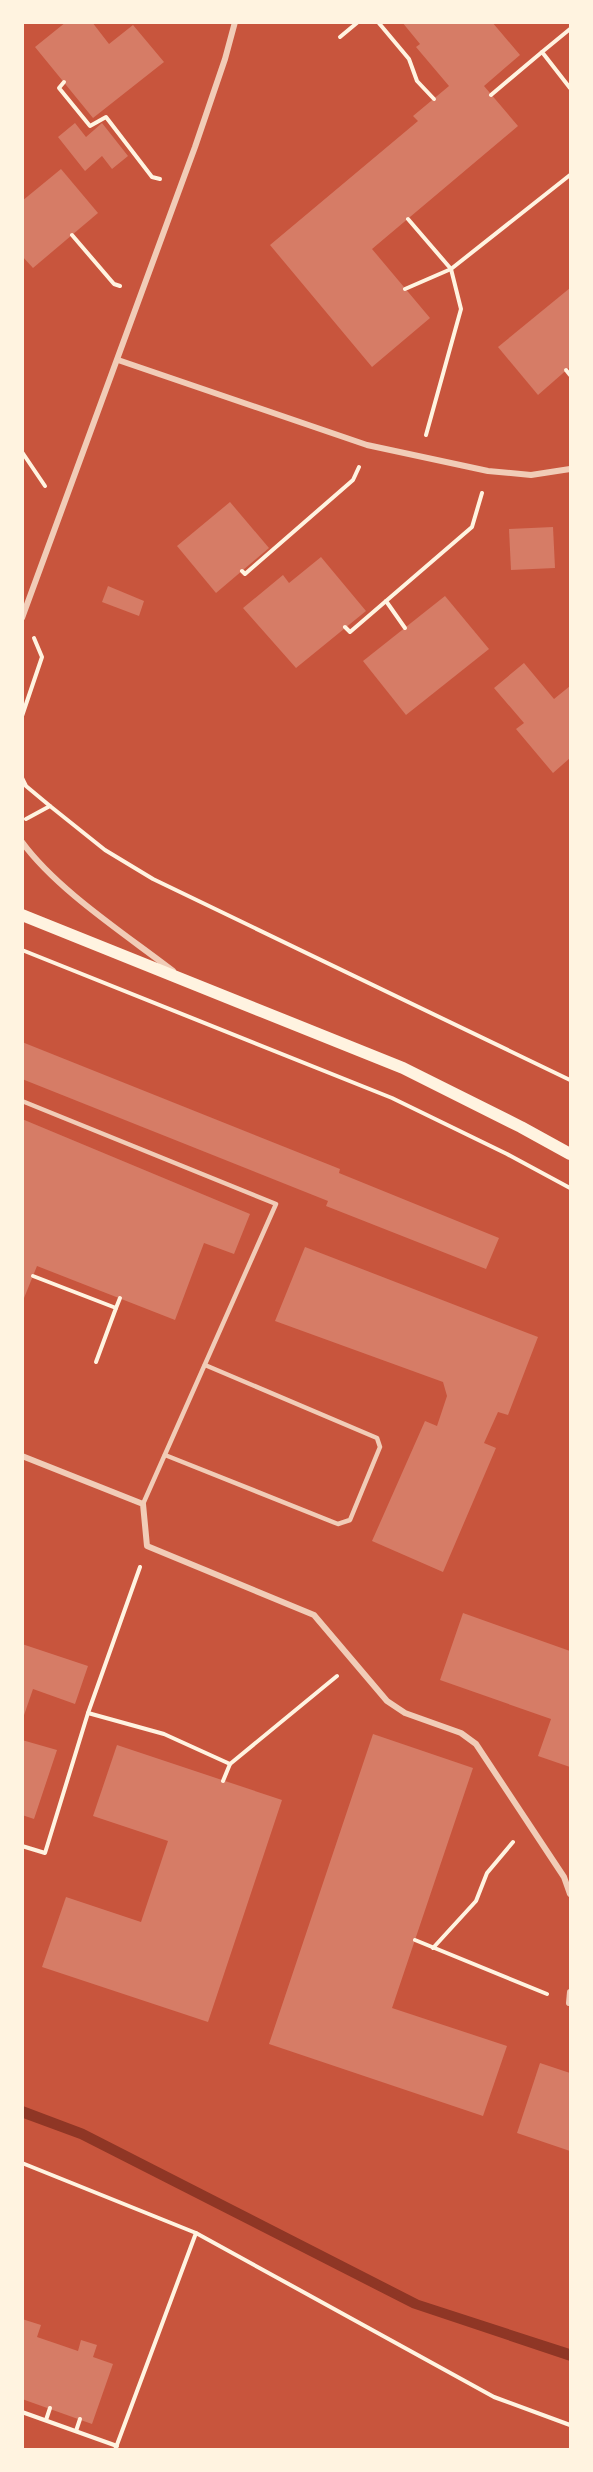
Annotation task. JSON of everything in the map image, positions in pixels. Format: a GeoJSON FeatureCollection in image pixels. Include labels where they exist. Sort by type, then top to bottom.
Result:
{"type":"FeatureCollection","features":[{"type":"Feature","properties":{"kind":"main road"},"geometry":{"type":"LineString","coordinates":[[22,915],[403,1068],[570,1154]]}},
{"type":"Feature","properties":{"kind":"street"},"geometry":{"type":"LineString","coordinates":[[23,617],[181,185],[225,59],[235,22]]}},
{"type":"Feature","properties":{"kind":"street"},"geometry":{"type":"LineString","coordinates":[[118,360],[367,445],[420,458],[488,471],[531,475],[570,469]]}},
{"type":"Feature","properties":{"kind":"street"},"geometry":{"type":"LineString","coordinates":[[22,842],[36,861],[63,885],[183,979]]}},
{"type":"Feature","properties":{"kind":"street"},"geometry":{"type":"LineString","coordinates":[[22,1456],[143,1504],[147,1546],[314,1616],[387,1701],[405,1713],[461,1732],[477,1744],[564,1877],[570,1894]]}},
{"type":"Feature","properties":{"kind":"street"},"geometry":{"type":"LineString","coordinates":[[569,2003],[570,1992]]}},
{"type":"Feature","properties":{"kind":"lane"},"geometry":{"type":"LineString","coordinates":[[22,1101],[276,1204],[143,1504]]}},
{"type":"Feature","properties":{"kind":"lane"},"geometry":{"type":"LineString","coordinates":[[165,1455],[338,1524],[350,1520],[380,1447],[377,1438],[205,1365]]}},
{"type":"Feature","properties":{"kind":"path"},"geometry":{"type":"LineString","coordinates":[[340,37],[358,22]]}},
{"type":"Feature","properties":{"kind":"path"},"geometry":{"type":"LineString","coordinates":[[378,22],[409,59],[417,81],[434,99]]}},
{"type":"Feature","properties":{"kind":"path"},"geometry":{"type":"LineString","coordinates":[[491,95],[570,29]]}},
{"type":"Feature","properties":{"kind":"path"},"geometry":{"type":"LineString","coordinates":[[542,52],[570,88]]}},
{"type":"Feature","properties":{"kind":"path"},"geometry":{"type":"LineString","coordinates":[[64,82],[59,88],[90,126],[106,117],[152,177],[181,185]]}},
{"type":"Feature","properties":{"kind":"path"},"geometry":{"type":"LineString","coordinates":[[405,289],[451,269],[570,175]]}},
{"type":"Feature","properties":{"kind":"path"},"geometry":{"type":"LineString","coordinates":[[408,219],[451,269],[461,309],[420,458]]}},
{"type":"Feature","properties":{"kind":"path"},"geometry":{"type":"LineString","coordinates":[[72,235],[114,284],[142,294]]}},
{"type":"Feature","properties":{"kind":"path"},"geometry":{"type":"LineString","coordinates":[[566,370],[570,375]]}},
{"type":"Feature","properties":{"kind":"path"},"geometry":{"type":"LineString","coordinates":[[242,571],[245,574],[353,480],[367,445]]}},
{"type":"Feature","properties":{"kind":"path"},"geometry":{"type":"LineString","coordinates":[[22,452],[62,511]]}},
{"type":"Feature","properties":{"kind":"path"},"geometry":{"type":"LineString","coordinates":[[345,627],[350,632],[472,527],[488,471]]}},
{"type":"Feature","properties":{"kind":"path"},"geometry":{"type":"LineString","coordinates":[[386,601],[405,628]]}},
{"type":"Feature","properties":{"kind":"path"},"geometry":{"type":"LineString","coordinates":[[22,716],[42,657],[23,617]]}},
{"type":"Feature","properties":{"kind":"path"},"geometry":{"type":"LineString","coordinates":[[22,778],[26,786],[105,850],[153,879],[570,1080]]}},
{"type":"Feature","properties":{"kind":"path"},"geometry":{"type":"LineString","coordinates":[[22,821],[50,806]]}},
{"type":"Feature","properties":{"kind":"path"},"geometry":{"type":"LineString","coordinates":[[22,950],[392,1098],[507,1154],[570,1188]]}},
{"type":"Feature","properties":{"kind":"path"},"geometry":{"type":"LineString","coordinates":[[33,1276],[116,1308]]}},
{"type":"Feature","properties":{"kind":"path"},"geometry":{"type":"LineString","coordinates":[[96,1362],[120,1298]]}},
{"type":"Feature","properties":{"kind":"path"},"geometry":{"type":"LineString","coordinates":[[22,1846],[45,1853],[88,1713],[147,1546]]}},
{"type":"Feature","properties":{"kind":"path"},"geometry":{"type":"LineString","coordinates":[[223,1781],[230,1764],[354,1663]]}},
{"type":"Feature","properties":{"kind":"path"},"geometry":{"type":"LineString","coordinates":[[88,1713],[164,1734],[230,1764]]}},
{"type":"Feature","properties":{"kind":"path"},"geometry":{"type":"LineString","coordinates":[[433,1948],[476,1901],[487,1873],[528,1824]]}},
{"type":"Feature","properties":{"kind":"path"},"geometry":{"type":"LineString","coordinates":[[415,1940],[569,2003]]}},
{"type":"Feature","properties":{"kind":"path"},"geometry":{"type":"LineString","coordinates":[[22,2163],[196,2234],[494,2397],[570,2425]]}},
{"type":"Feature","properties":{"kind":"path"},"geometry":{"type":"LineString","coordinates":[[22,2412],[116,2448],[196,2234]]}},
{"type":"Feature","properties":{"kind":"path"},"geometry":{"type":"LineString","coordinates":[[46,2420],[50,2408]]}},
{"type":"Feature","properties":{"kind":"path"},"geometry":{"type":"LineString","coordinates":[[76,2431],[80,2419]]}},
{"type":"Feature","properties":{"kind":"shaded area"},"geometry":{"type":"Polygon","coordinates":[[[23,2106],[84,2129],[419,2300],[570,2349],[570,2361],[412,2308],[80,2139],[23,2118],[23,2106]]]}},
{"type":"Feature","properties":{"kind":"building"},"geometry":{"type":"Polygon","coordinates":[[[66,22],[92,22],[109,44],[133,25],[164,62],[93,118],[35,47],[66,22]]]}},
{"type":"Feature","properties":{"kind":"building"},"geometry":{"type":"Polygon","coordinates":[[[402,22],[492,22],[520,55],[484,86],[518,126],[372,249],[430,318],[372,367],[270,245],[418,121],[413,116],[449,86],[416,47],[420,44],[402,22]]]}},
{"type":"Feature","properties":{"kind":"building"},"geometry":{"type":"Polygon","coordinates":[[[75,123],[86,137],[102,123],[128,156],[112,169],[102,156],[85,171],[58,137],[75,123]]]}},
{"type":"Feature","properties":{"kind":"building"},"geometry":{"type":"Polygon","coordinates":[[[61,169],[98,213],[33,268],[22,256],[22,201],[61,169]]]}},
{"type":"Feature","properties":{"kind":"building"},"geometry":{"type":"Polygon","coordinates":[[[570,288],[570,367],[538,395],[498,347],[570,288]]]}},
{"type":"Feature","properties":{"kind":"building"},"geometry":{"type":"Polygon","coordinates":[[[230,502],[269,548],[216,593],[177,546],[230,502]]]}},
{"type":"Feature","properties":{"kind":"building"},"geometry":{"type":"Polygon","coordinates":[[[553,527],[555,568],[511,570],[509,529],[553,527]]]}},
{"type":"Feature","properties":{"kind":"building"},"geometry":{"type":"Polygon","coordinates":[[[321,557],[366,611],[296,668],[243,608],[283,575],[289,583],[321,557]]]}},
{"type":"Feature","properties":{"kind":"building"},"geometry":{"type":"Polygon","coordinates":[[[108,586],[144,601],[139,616],[102,602],[108,586]]]}},
{"type":"Feature","properties":{"kind":"building"},"geometry":{"type":"Polygon","coordinates":[[[445,596],[489,649],[406,715],[363,661],[445,596]]]}},
{"type":"Feature","properties":{"kind":"building"},"geometry":{"type":"Polygon","coordinates":[[[524,663],[554,699],[570,686],[570,758],[553,773],[516,729],[524,723],[494,688],[524,663]]]}},
{"type":"Feature","properties":{"kind":"building"},"geometry":{"type":"Polygon","coordinates":[[[22,1042],[340,1169],[339,1173],[499,1238],[486,1269],[326,1206],[328,1201],[22,1079],[22,1042]]]}},
{"type":"Feature","properties":{"kind":"building"},"geometry":{"type":"Polygon","coordinates":[[[22,1119],[250,1214],[234,1254],[204,1243],[175,1320],[37,1266],[22,1303],[22,1119]]]}},
{"type":"Feature","properties":{"kind":"building"},"geometry":{"type":"Polygon","coordinates":[[[305,1247],[538,1337],[508,1415],[498,1412],[484,1443],[496,1448],[443,1572],[372,1541],[425,1421],[437,1426],[447,1396],[443,1382],[275,1321],[305,1247]]]}},
{"type":"Feature","properties":{"kind":"building"},"geometry":{"type":"Polygon","coordinates":[[[463,1613],[570,1651],[570,1767],[538,1756],[551,1719],[440,1680],[463,1613]]]}},
{"type":"Feature","properties":{"kind":"building"},"geometry":{"type":"Polygon","coordinates":[[[22,1644],[88,1666],[75,1704],[33,1689],[22,1721],[22,1644]]]}},
{"type":"Feature","properties":{"kind":"building"},"geometry":{"type":"Polygon","coordinates":[[[373,1734],[473,1768],[392,2008],[507,2046],[483,2116],[269,2044],[373,1734]]]}},
{"type":"Feature","properties":{"kind":"building"},"geometry":{"type":"Polygon","coordinates":[[[22,1740],[57,1750],[34,1819],[22,1815],[22,1740]]]}},
{"type":"Feature","properties":{"kind":"building"},"geometry":{"type":"Polygon","coordinates":[[[117,1745],[282,1800],[208,2022],[42,1967],[66,1897],[141,1922],[168,1841],[93,1816],[117,1745]]]}},
{"type":"Feature","properties":{"kind":"building"},"geometry":{"type":"Polygon","coordinates":[[[540,2063],[570,2073],[570,2151],[517,2133],[540,2063]]]}},
{"type":"Feature","properties":{"kind":"building"},"geometry":{"type":"Polygon","coordinates":[[[22,2319],[41,2325],[37,2337],[78,2351],[81,2340],[97,2345],[93,2357],[113,2364],[92,2424],[22,2399],[22,2319]]]}}]}
